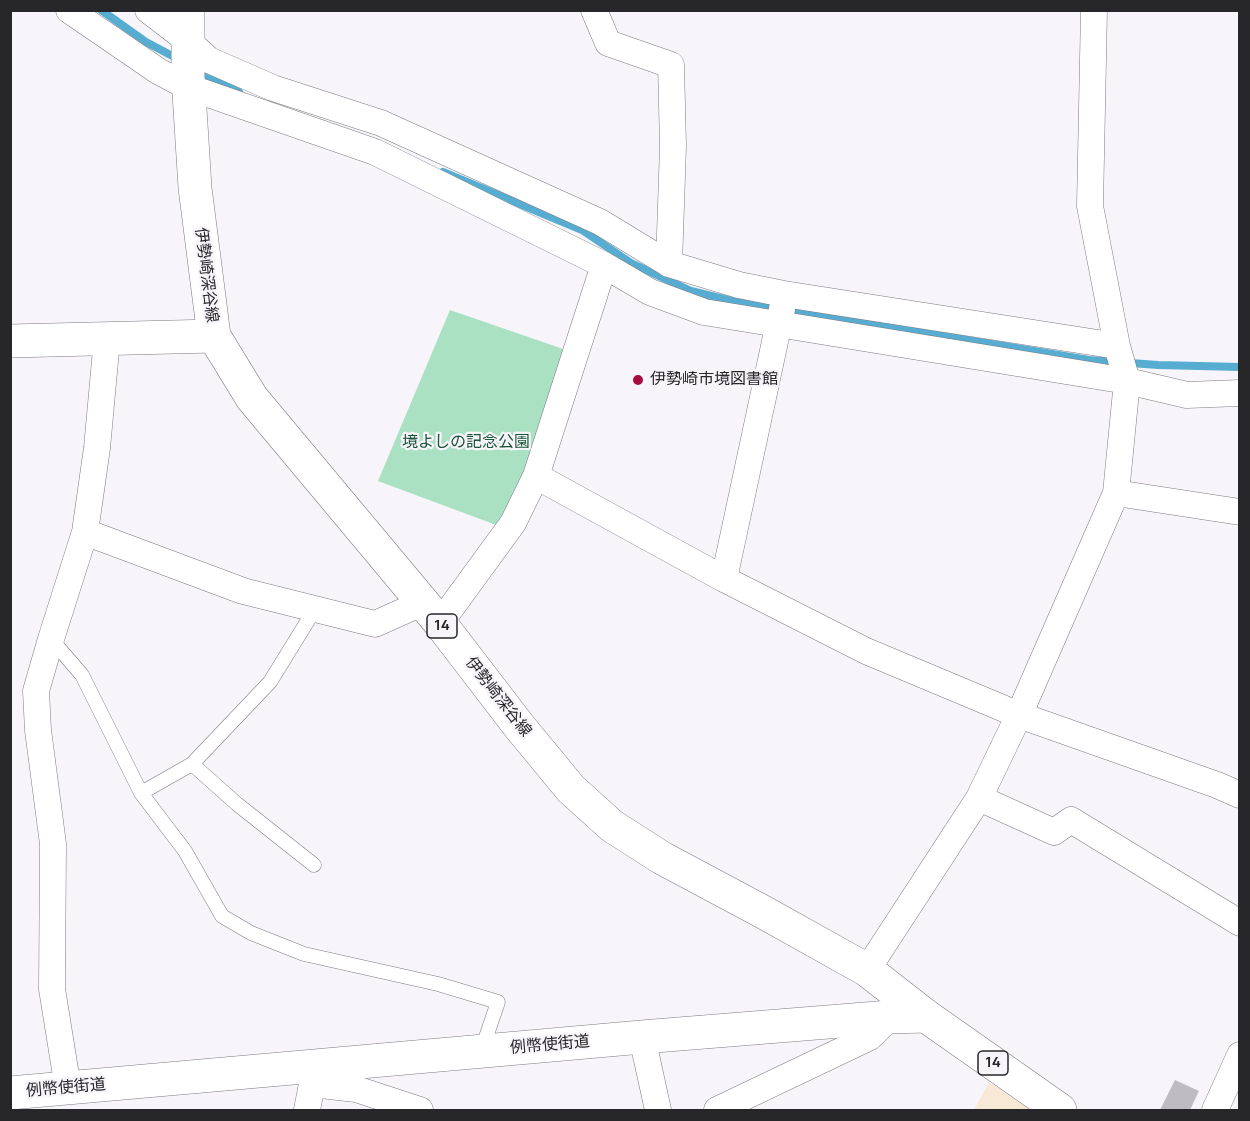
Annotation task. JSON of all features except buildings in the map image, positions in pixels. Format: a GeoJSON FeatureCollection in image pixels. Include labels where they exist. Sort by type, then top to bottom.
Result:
{"type":"FeatureCollection","features":[{"type":"Feature","properties":{"kind":"main road","name":"伊勢崎深谷線"},"geometry":{"type":"LineString","coordinates":[[188,53],[195,188],[213,336],[252,398],[431,613],[519,726],[572,789],[612,826],[662,858],[867,970],[926,1016]]}},
{"type":"Feature","properties":{"kind":"main road"},"geometry":{"type":"LineString","coordinates":[[10,340],[213,336]]}},
{"type":"Feature","properties":{"kind":"main road","name":"例幣使街道"},"geometry":{"type":"LineString","coordinates":[[10,1093],[312,1075],[482,1051],[890,1017],[926,1016]]}},
{"type":"Feature","properties":{"kind":"main road","name":"14"},"geometry":{"type":"LineString","coordinates":[[926,1016],[1060,1110]]}},
{"type":"Feature","properties":{"kind":"street"},"geometry":{"type":"LineString","coordinates":[[69,10],[158,71],[188,53],[273,88],[381,123],[600,222],[669,264],[739,285],[784,294],[1117,346]]}},
{"type":"Feature","properties":{"kind":"street"},"geometry":{"type":"LineString","coordinates":[[148,10],[188,53],[375,152],[604,265],[650,292],[704,312],[1126,381],[1187,395],[1239,393]]}},
{"type":"Feature","properties":{"kind":"street"},"geometry":{"type":"LineString","coordinates":[[594,10],[608,42],[670,65],[673,146],[669,264]]}},
{"type":"Feature","properties":{"kind":"street"},"geometry":{"type":"LineString","coordinates":[[867,970],[979,798],[1019,715],[1116,492],[1126,381],[1090,206],[1094,10]]}},
{"type":"Feature","properties":{"kind":"street"},"geometry":{"type":"LineString","coordinates":[[85,532],[243,591],[375,624],[431,613],[513,523],[536,476],[604,265]]}},
{"type":"Feature","properties":{"kind":"street"},"geometry":{"type":"LineString","coordinates":[[724,579],[781,324],[784,294]]}},
{"type":"Feature","properties":{"kind":"street"},"geometry":{"type":"LineString","coordinates":[[68,1088],[52,989],[53,844],[38,730],[36,691],[85,532],[97,448],[107,339]]}},
{"type":"Feature","properties":{"kind":"street"},"geometry":{"type":"LineString","coordinates":[[536,476],[724,579],[866,651],[1019,715],[1217,785],[1239,795]]}},
{"type":"Feature","properties":{"kind":"street"},"geometry":{"type":"LineString","coordinates":[[1116,492],[1239,512]]}},
{"type":"Feature","properties":{"kind":"street"},"geometry":{"type":"LineString","coordinates":[[979,798],[1054,832],[1071,820],[1239,923]]}},
{"type":"Feature","properties":{"kind":"street"},"geometry":{"type":"LineString","coordinates":[[717,1110],[870,1037],[890,1017]]}},
{"type":"Feature","properties":{"kind":"street"},"geometry":{"type":"LineString","coordinates":[[642,1037],[658,1110]]}},
{"type":"Feature","properties":{"kind":"street"},"geometry":{"type":"LineString","coordinates":[[1215,1110],[1239,1055]]}},
{"type":"Feature","properties":{"kind":"street"},"geometry":{"type":"LineString","coordinates":[[307,1110],[312,1075],[420,1110]]}},
{"type":"Feature","properties":{"kind":"lane"},"geometry":{"type":"LineString","coordinates":[[141,794],[192,764],[270,682],[315,609]]}},
{"type":"Feature","properties":{"kind":"lane"},"geometry":{"type":"LineString","coordinates":[[51,639],[82,675],[141,794],[185,851],[222,916],[251,933],[304,954],[438,984],[498,1002],[482,1051]]}},
{"type":"Feature","properties":{"kind":"lane"},"geometry":{"type":"LineString","coordinates":[[192,764],[237,804],[314,865]]}},
{"type":"Feature","properties":{"kind":"shaded area"},"geometry":{"type":"Polygon","coordinates":[[[989,1082],[1031,1110],[974,1110],[989,1082]]]}},
{"type":"Feature","properties":{"kind":"green space","name":"境よしの記念公園"},"geometry":{"type":"Polygon","coordinates":[[[450,310],[566,350],[522,484],[499,526],[378,481],[450,310]]]}},
{"type":"Feature","properties":{"kind":"waterway"},"geometry":{"type":"LineString","coordinates":[[101,10],[146,42],[178,59]]}},
{"type":"Feature","properties":{"kind":"waterway"},"geometry":{"type":"LineString","coordinates":[[196,70],[239,92]]}},
{"type":"Feature","properties":{"kind":"waterway"},"geometry":{"type":"LineString","coordinates":[[443,172],[582,230],[631,263],[691,291],[736,302],[1089,360],[1240,367]]}},
{"type":"Feature","properties":{"kind":"place","name":"伊勢崎市境図書館"},"geometry":{"type":"Point","coordinates":[638,380]}}]}
